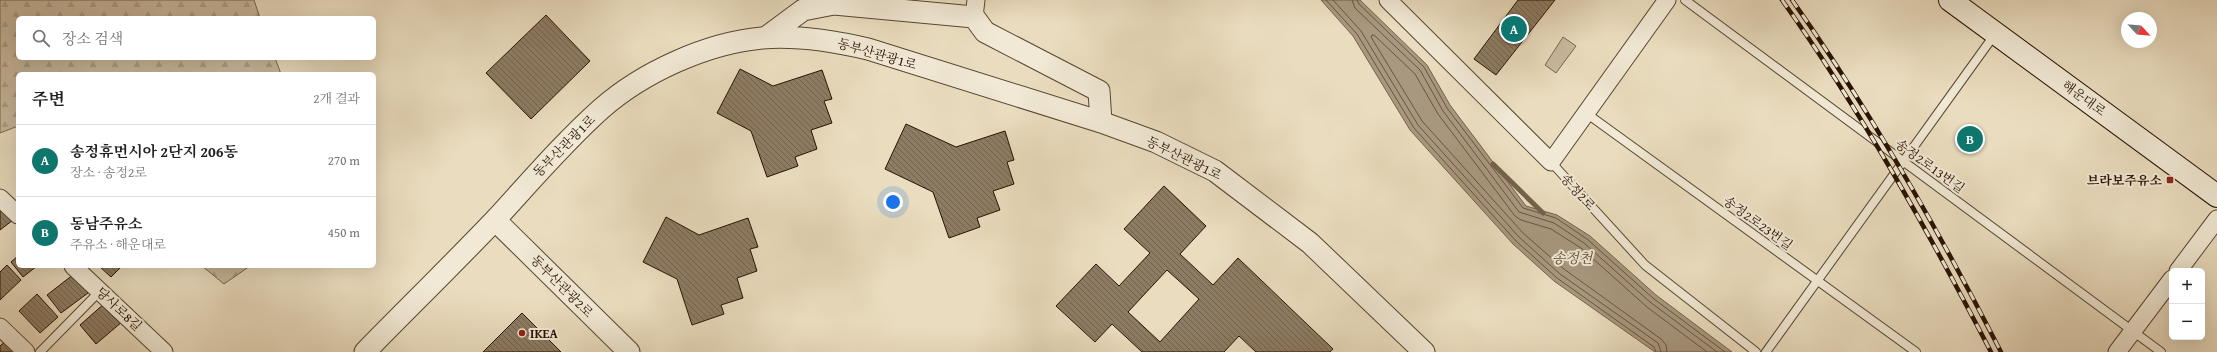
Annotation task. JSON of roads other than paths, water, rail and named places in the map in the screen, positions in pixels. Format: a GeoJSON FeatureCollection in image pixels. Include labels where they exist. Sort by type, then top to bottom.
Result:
{"type":"FeatureCollection","features":[{"type":"Feature","properties":{"kind":"main road","name":"해운대로"},"geometry":{"type":"LineString","coordinates":[[1950,0],[2217,196]]}},
{"type":"Feature","properties":{"kind":"street"},"geometry":{"type":"LineString","coordinates":[[1388,0],[1551,162]]}},
{"type":"Feature","properties":{"kind":"street","name":"송정2로"},"geometry":{"type":"LineString","coordinates":[[1551,162],[1667,0]]}},
{"type":"Feature","properties":{"kind":"street"},"geometry":{"type":"LineString","coordinates":[[765,38],[803,10],[834,4],[975,8],[985,32],[1099,91],[1101,122]]}},
{"type":"Feature","properties":{"kind":"street","name":"동부산관광1로"},"geometry":{"type":"LineString","coordinates":[[365,352],[495,220],[548,160],[602,108],[647,76],[693,54],[765,38],[832,41],[868,50],[1101,122],[1156,142],[1215,171],[1310,242],[1424,352]]}},
{"type":"Feature","properties":{"kind":"street"},"geometry":{"type":"LineString","coordinates":[[0,198],[16,213]]}},
{"type":"Feature","properties":{"kind":"street"},"geometry":{"type":"LineString","coordinates":[[2180,268],[2217,219]]}},
{"type":"Feature","properties":{"kind":"street","name":"동부산관광2로"},"geometry":{"type":"LineString","coordinates":[[495,220],[629,352]]}},
{"type":"Feature","properties":{"kind":"street","name":"당사로8길"},"geometry":{"type":"LineString","coordinates":[[75,268],[164,352]]}},
{"type":"Feature","properties":{"kind":"street"},"geometry":{"type":"LineString","coordinates":[[2117,352],[2169,282]]}},
{"type":"Feature","properties":{"kind":"street"},"geometry":{"type":"LineString","coordinates":[[0,327],[26,352]]}},
{"type":"Feature","properties":{"kind":"lane","name":"송정2로13번길"},"geometry":{"type":"LineString","coordinates":[[1685,0],[2161,352]]}},
{"type":"Feature","properties":{"kind":"lane"},"geometry":{"type":"LineString","coordinates":[[1766,352],[1996,33]]}},
{"type":"Feature","properties":{"kind":"lane","name":"송정2로23번길"},"geometry":{"type":"LineString","coordinates":[[1586,113],[1916,352]]}},
{"type":"Feature","properties":{"kind":"lane","name":"송정2로"},"geometry":{"type":"LineString","coordinates":[[1551,162],[1644,265],[1756,352]]}},
{"type":"Feature","properties":{"kind":"lane"},"geometry":{"type":"LineString","coordinates":[[40,352],[100,291]]}},
{"type":"Feature","properties":{"kind":"water","name":"송정천"},"geometry":{"type":"Polygon","coordinates":[[[1321,0],[1360,0],[1427,65],[1450,105],[1526,206],[1557,215],[1590,236],[1656,295],[1732,352],[1655,352],[1554,281],[1513,244],[1410,130],[1353,36],[1321,0]]]}},
{"type":"Feature","properties":{"kind":"waterway","name":"송정천"},"geometry":{"type":"LineString","coordinates":[[1493,164],[1543,213]]}},
{"type":"Feature","properties":{"kind":"railway"},"geometry":{"type":"LineString","coordinates":[[1782,0],[1811,42],[1866,128],[1918,217],[1991,352]]}},
{"type":"Feature","properties":{"kind":"railway"},"geometry":{"type":"LineString","coordinates":[[1792,0],[1849,85],[1903,173],[2001,352]]}},
{"type":"Feature","properties":{"kind":"place","name":"송정휴먼시아 2단지 206동"},"geometry":{"type":"Point","coordinates":[1514,29]}},
{"type":"Feature","properties":{"kind":"place","name":"동남주유소"},"geometry":{"type":"Point","coordinates":[1970,139]}},
{"type":"Feature","properties":{"kind":"place","name":"브라보주유소"},"geometry":{"type":"Point","coordinates":[2170,180]}},
{"type":"Feature","properties":{"kind":"place","name":"IKEA"},"geometry":{"type":"Point","coordinates":[522,333]}}]}
